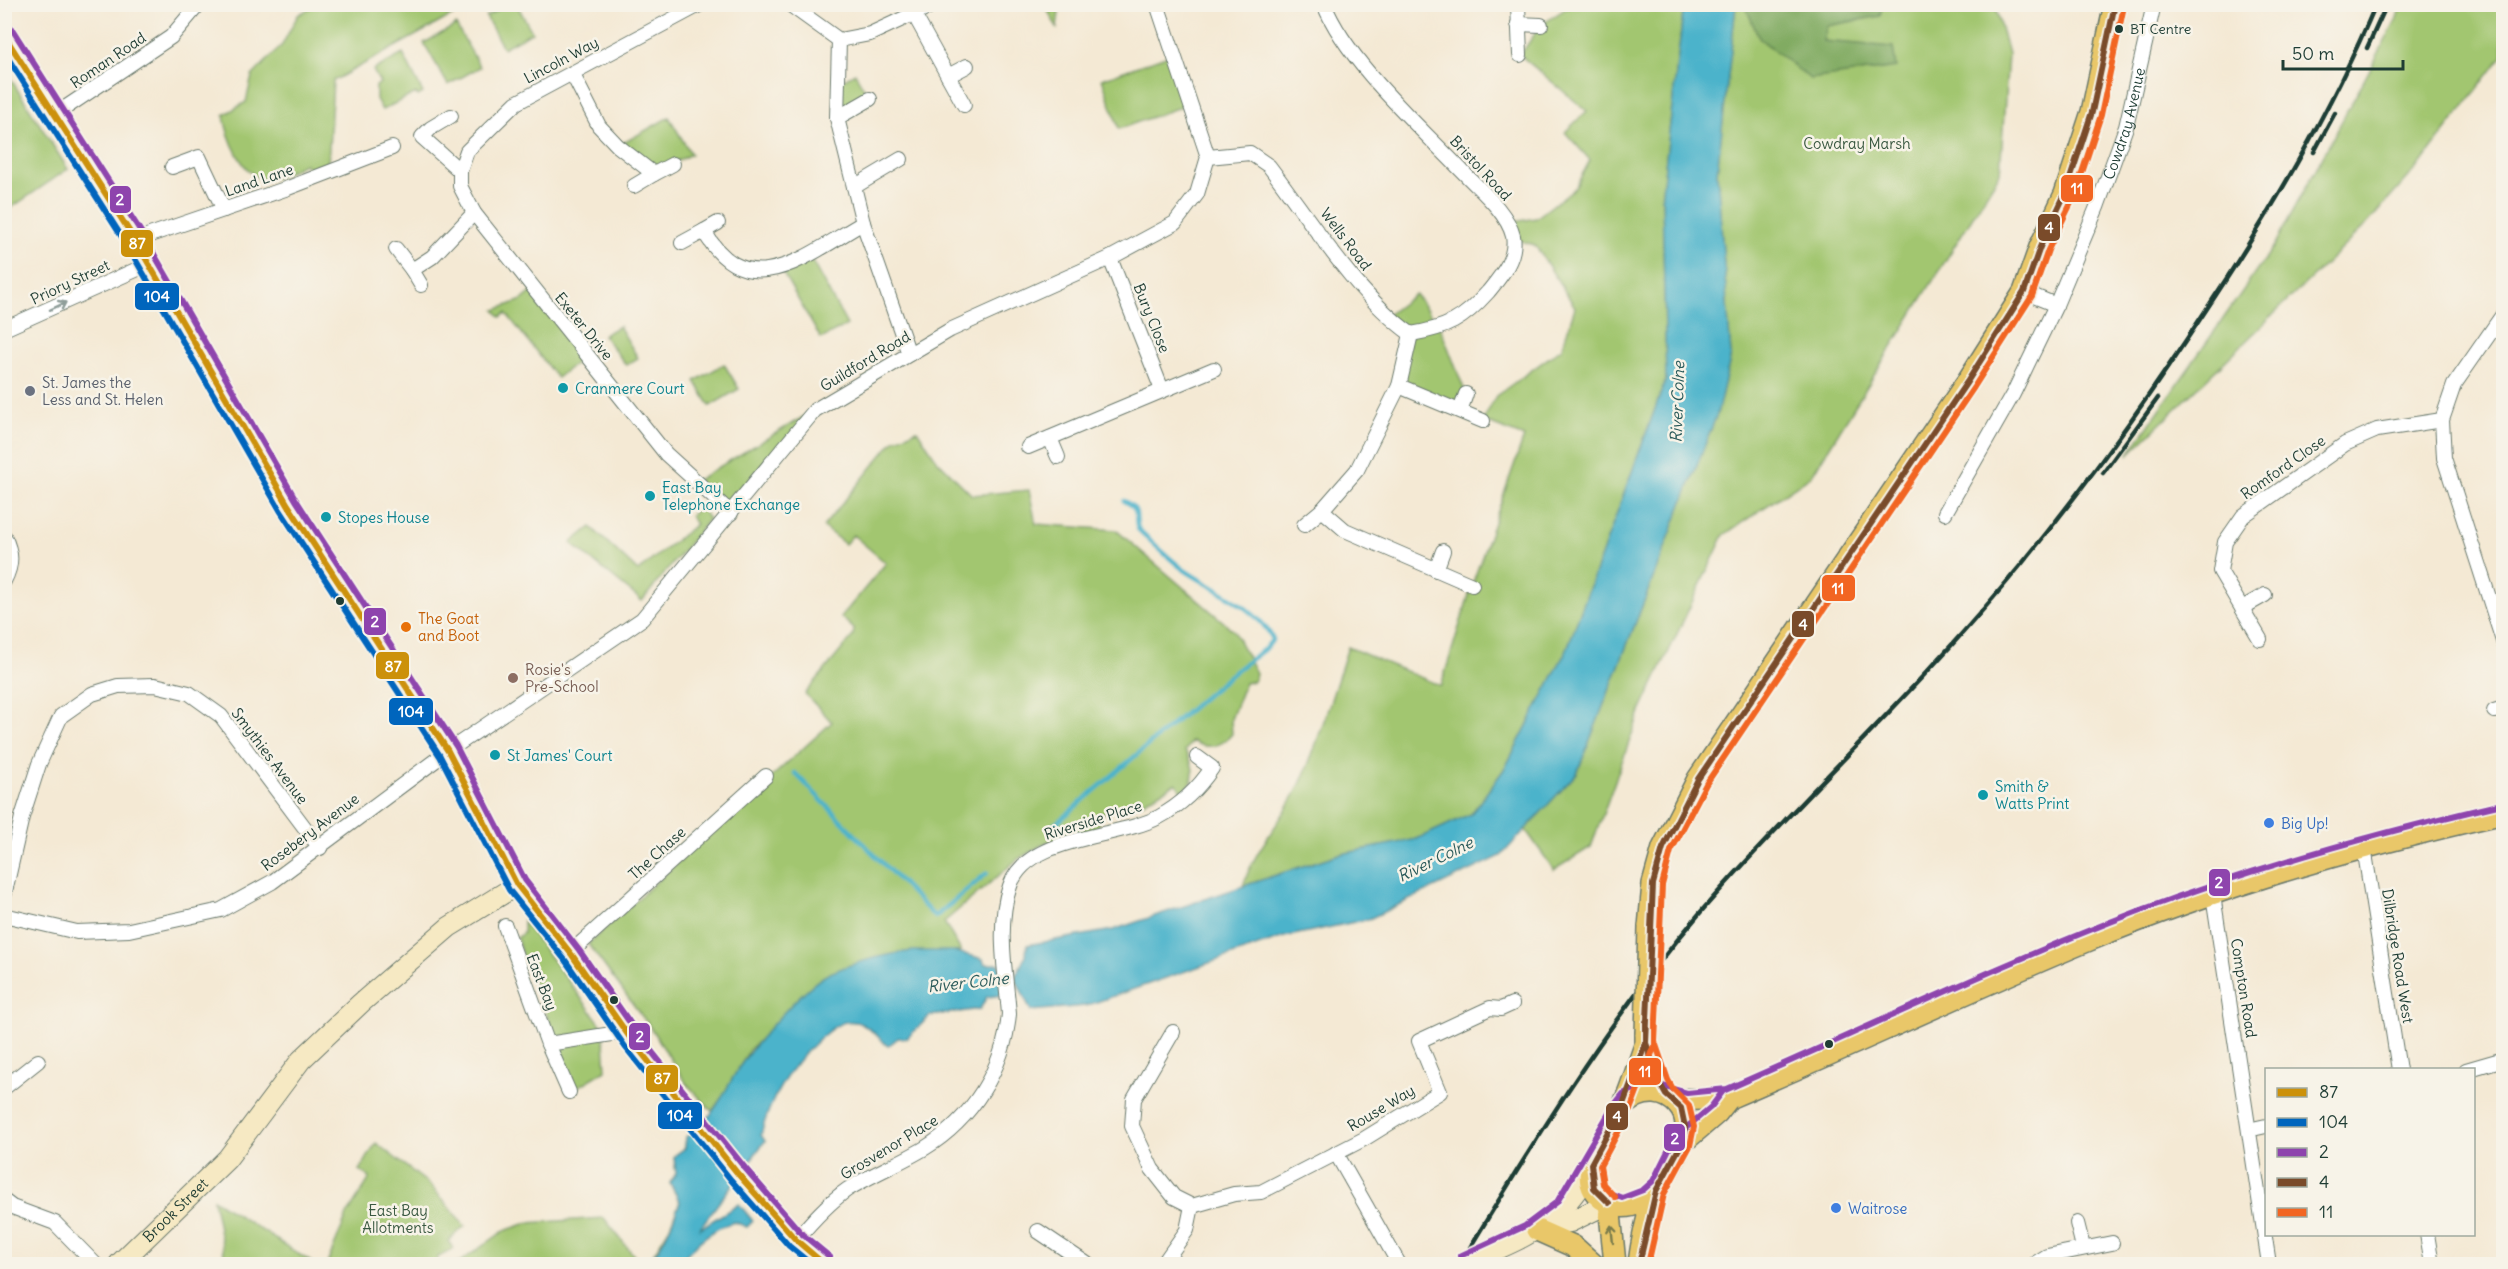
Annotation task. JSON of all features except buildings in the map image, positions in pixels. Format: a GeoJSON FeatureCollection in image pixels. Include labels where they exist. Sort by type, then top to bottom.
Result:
{"type":"FeatureCollection","features":[{"type":"Feature","properties":{"kind":"main road"},"geometry":{"type":"LineString","coordinates":[[1656,1191],[1634,1205],[1622,1207],[1609,1203],[1594,1188],[1590,1170],[1595,1155],[1622,1107],[1646,1039],[1649,927],[1653,885],[1663,848],[1698,779],[1967,381],[2024,292],[2065,194],[2092,112],[2115,4]]}},
{"type":"Feature","properties":{"kind":"main road"},"geometry":{"type":"LineString","coordinates":[[1622,1107],[1642,1094],[1729,1098],[2088,940],[2275,873],[2364,847],[2504,813]]}},
{"type":"Feature","properties":{"kind":"main road"},"geometry":{"type":"LineString","coordinates":[[1646,1039],[1670,1097],[1681,1108],[1685,1119],[1682,1143]]}},
{"type":"Feature","properties":{"kind":"main road"},"geometry":{"type":"LineString","coordinates":[[1639,1264],[1656,1191],[1682,1143],[1717,1113],[1729,1098]]}},
{"type":"Feature","properties":{"kind":"main road"},"geometry":{"type":"LineString","coordinates":[[1609,1203],[1615,1264]]}},
{"type":"Feature","properties":{"kind":"main road"},"geometry":{"type":"LineString","coordinates":[[1535,1231],[1574,1246],[1593,1264]]}},
{"type":"Feature","properties":{"kind":"street","name":"Roman Road"},"geometry":{"type":"LineString","coordinates":[[56,114],[171,37],[199,4]]}},
{"type":"Feature","properties":{"kind":"street","name":"Lincoln Way"},"geometry":{"type":"LineString","coordinates":[[460,171],[467,151],[516,104],[701,4]]}},
{"type":"Feature","properties":{"kind":"street"},"geometry":{"type":"LineString","coordinates":[[789,4],[839,40],[870,34],[935,4]]}},
{"type":"Feature","properties":{"kind":"street"},"geometry":{"type":"LineString","coordinates":[[1158,4],[1208,157]]}},
{"type":"Feature","properties":{"kind":"street","name":"Bristol Road"},"geometry":{"type":"LineString","coordinates":[[1324,4],[1329,16],[1369,73],[1479,188],[1509,223],[1514,239],[1508,269],[1473,309],[1441,329],[1411,334]]}},
{"type":"Feature","properties":{"kind":"street"},"geometry":{"type":"LineString","coordinates":[[1518,4],[1520,55]]}},
{"type":"Feature","properties":{"kind":"street","name":"Cowdray Avenue"},"geometry":{"type":"LineString","coordinates":[[1945,513],[2013,394],[2056,305],[2126,127],[2154,4]]}},
{"type":"Feature","properties":{"kind":"street"},"geometry":{"type":"LineString","coordinates":[[915,15],[964,105]]}},
{"type":"Feature","properties":{"kind":"street"},"geometry":{"type":"LineString","coordinates":[[1518,24],[1541,25]]}},
{"type":"Feature","properties":{"kind":"street"},"geometry":{"type":"LineString","coordinates":[[4,34],[135,240],[288,505],[448,751],[517,885],[570,953],[624,1029],[768,1210],[796,1240],[824,1264]]}},
{"type":"Feature","properties":{"kind":"street"},"geometry":{"type":"LineString","coordinates":[[839,40],[837,118],[864,223],[909,354]]}},
{"type":"Feature","properties":{"kind":"street"},"geometry":{"type":"LineString","coordinates":[[948,76],[967,66]]}},
{"type":"Feature","properties":{"kind":"street"},"geometry":{"type":"LineString","coordinates":[[572,73],[599,126],[618,146],[654,174]]}},
{"type":"Feature","properties":{"kind":"street"},"geometry":{"type":"LineString","coordinates":[[837,118],[870,99]]}},
{"type":"Feature","properties":{"kind":"street"},"geometry":{"type":"LineString","coordinates":[[451,116],[431,128],[422,137],[460,171]]}},
{"type":"Feature","properties":{"kind":"street","name":"Land Lane"},"geometry":{"type":"LineString","coordinates":[[135,240],[392,148]]}},
{"type":"Feature","properties":{"kind":"street","name":"Wells Road"},"geometry":{"type":"LineString","coordinates":[[1208,157],[1250,153],[1269,166],[1367,294],[1386,316],[1411,334]]}},
{"type":"Feature","properties":{"kind":"street"},"geometry":{"type":"LineString","coordinates":[[172,167],[200,157],[224,210]]}},
{"type":"Feature","properties":{"kind":"street","name":"Guildford Road"},"geometry":{"type":"LineString","coordinates":[[448,751],[478,734],[642,619],[815,410],[950,330],[1110,258],[1175,223],[1197,194],[1208,157]]}},
{"type":"Feature","properties":{"kind":"street"},"geometry":{"type":"LineString","coordinates":[[854,187],[902,159]]}},
{"type":"Feature","properties":{"kind":"street"},"geometry":{"type":"LineString","coordinates":[[634,186],[673,164]]}},
{"type":"Feature","properties":{"kind":"street","name":"Exeter Drive"},"geometry":{"type":"LineString","coordinates":[[460,171],[460,186],[474,213],[666,454],[731,513]]}},
{"type":"Feature","properties":{"kind":"street"},"geometry":{"type":"LineString","coordinates":[[412,270],[438,251],[474,213]]}},
{"type":"Feature","properties":{"kind":"street"},"geometry":{"type":"LineString","coordinates":[[682,243],[718,223]]}},
{"type":"Feature","properties":{"kind":"street"},"geometry":{"type":"LineString","coordinates":[[704,231],[713,247],[729,262],[743,270],[759,271],[780,268],[864,223]]}},
{"type":"Feature","properties":{"kind":"street"},"geometry":{"type":"LineString","coordinates":[[396,249],[422,285]]}},
{"type":"Feature","properties":{"kind":"street","name":"Bury Close"},"geometry":{"type":"LineString","coordinates":[[1110,258],[1162,390]]}},
{"type":"Feature","properties":{"kind":"street","name":"Priory Street"},"geometry":{"type":"LineString","coordinates":[[4,329],[149,264]]}},
{"type":"Feature","properties":{"kind":"street"},"geometry":{"type":"LineString","coordinates":[[2024,292],[2056,305]]}},
{"type":"Feature","properties":{"kind":"street"},"geometry":{"type":"LineString","coordinates":[[2504,313],[2454,385],[2442,420],[2444,458],[2497,595],[2504,644]]}},
{"type":"Feature","properties":{"kind":"street"},"geometry":{"type":"LineString","coordinates":[[1304,525],[1322,510],[1356,470],[1399,386],[1411,334]]}},
{"type":"Feature","properties":{"kind":"street"},"geometry":{"type":"LineString","coordinates":[[1028,447],[1214,369]]}},
{"type":"Feature","properties":{"kind":"street"},"geometry":{"type":"LineString","coordinates":[[1399,386],[1483,421]]}},
{"type":"Feature","properties":{"kind":"street"},"geometry":{"type":"LineString","coordinates":[[1460,411],[1466,394]]}},
{"type":"Feature","properties":{"kind":"street","name":"Romford Close"},"geometry":{"type":"LineString","coordinates":[[2260,639],[2220,571],[2225,542],[2243,516],[2345,444],[2377,430],[2442,420]]}},
{"type":"Feature","properties":{"kind":"street"},"geometry":{"type":"LineString","coordinates":[[1050,438],[1058,457]]}},
{"type":"Feature","properties":{"kind":"street"},"geometry":{"type":"LineString","coordinates":[[1322,510],[1345,530],[1472,585]]}},
{"type":"Feature","properties":{"kind":"street"},"geometry":{"type":"LineString","coordinates":[[4,536],[10,548],[11,564],[4,581]]}},
{"type":"Feature","properties":{"kind":"street"},"geometry":{"type":"LineString","coordinates":[[1436,570],[1443,551]]}},
{"type":"Feature","properties":{"kind":"street"},"geometry":{"type":"LineString","coordinates":[[2242,608],[2265,595]]}},
{"type":"Feature","properties":{"kind":"street","name":"Smythies Avenue"},"geometry":{"type":"LineString","coordinates":[[4,896],[22,817],[39,764],[61,716],[92,694],[118,686],[155,685],[189,693],[221,716],[320,848]]}},
{"type":"Feature","properties":{"kind":"street","name":"Rosebery Avenue"},"geometry":{"type":"LineString","coordinates":[[4,915],[77,932],[129,930],[161,925],[221,910],[272,882],[320,848],[359,815],[448,751]]}},
{"type":"Feature","properties":{"kind":"street","name":"Riverside Place"},"geometry":{"type":"LineString","coordinates":[[1004,936],[1010,885],[1026,862],[1055,846],[1114,833],[1158,818],[1197,791],[1212,768],[1197,757]]}},
{"type":"Feature","properties":{"kind":"street","name":"The Chase"},"geometry":{"type":"LineString","coordinates":[[570,953],[766,776]]}},
{"type":"Feature","properties":{"kind":"street","name":"Dilbridge Road West"},"geometry":{"type":"LineString","coordinates":[[2364,847],[2399,1068]]}},
{"type":"Feature","properties":{"kind":"street","name":"Brook Street"},"geometry":{"type":"LineString","coordinates":[[119,1264],[227,1159],[309,1052],[361,1003],[449,927],[517,885]]}},
{"type":"Feature","properties":{"kind":"street","name":"Compton Road"},"geometry":{"type":"LineString","coordinates":[[2213,895],[2269,1264]]}},
{"type":"Feature","properties":{"kind":"street","name":"East Bay"},"geometry":{"type":"LineString","coordinates":[[509,928],[548,1044],[569,1092]]}},
{"type":"Feature","properties":{"kind":"street","name":"Grosvenor Place"},"geometry":{"type":"LineString","coordinates":[[796,1240],[819,1212],[847,1190],[925,1148],[953,1127],[993,1078],[1008,1028],[1004,936]]}},
{"type":"Feature","properties":{"kind":"street","name":"Rouse Way"},"geometry":{"type":"LineString","coordinates":[[1192,1206],[1234,1194],[1261,1192],[1336,1154],[1440,1092],[1419,1041],[1490,1008],[1501,1009],[1512,1004]]}},
{"type":"Feature","properties":{"kind":"street"},"geometry":{"type":"LineString","coordinates":[[548,1044],[612,1034],[624,1029]]}},
{"type":"Feature","properties":{"kind":"street"},"geometry":{"type":"LineString","coordinates":[[1163,1264],[1187,1230],[1192,1206],[1174,1197],[1152,1169],[1132,1126],[1134,1099],[1173,1032]]}},
{"type":"Feature","properties":{"kind":"street"},"geometry":{"type":"LineString","coordinates":[[2473,1068],[2504,1059]]}},
{"type":"Feature","properties":{"kind":"street"},"geometry":{"type":"LineString","coordinates":[[4,1088],[38,1061]]}},
{"type":"Feature","properties":{"kind":"street"},"geometry":{"type":"LineString","coordinates":[[1336,1154],[1399,1264]]}},
{"type":"Feature","properties":{"kind":"street"},"geometry":{"type":"LineString","coordinates":[[1535,1231],[1570,1200],[1590,1170]]}},
{"type":"Feature","properties":{"kind":"street"},"geometry":{"type":"LineString","coordinates":[[4,1201],[19,1210],[42,1216],[55,1223],[95,1264]]}},
{"type":"Feature","properties":{"kind":"street"},"geometry":{"type":"LineString","coordinates":[[1464,1264],[1535,1231],[1570,1222],[1609,1203]]}},
{"type":"Feature","properties":{"kind":"street"},"geometry":{"type":"LineString","coordinates":[[2077,1223],[2083,1246]]}},
{"type":"Feature","properties":{"kind":"street"},"geometry":{"type":"LineString","coordinates":[[1038,1231],[1087,1264]]}},
{"type":"Feature","properties":{"kind":"street"},"geometry":{"type":"LineString","coordinates":[[2427,1236],[2432,1264]]}},
{"type":"Feature","properties":{"kind":"street"},"geometry":{"type":"LineString","coordinates":[[2034,1264],[2047,1256],[2083,1246],[2112,1243]]}},
{"type":"Feature","properties":{"kind":"green space"},"geometry":{"type":"Polygon","coordinates":[[[315,5],[471,5],[333,81],[328,166],[315,173],[310,171],[305,164],[274,178],[261,178],[252,173],[238,156],[228,134],[224,115],[246,102],[252,76],[282,45],[298,15],[315,5]]]}},
{"type":"Feature","properties":{"kind":"green space"},"geometry":{"type":"Polygon","coordinates":[[[507,5],[517,5],[532,32],[503,48],[486,17],[507,5]]]}},
{"type":"Feature","properties":{"kind":"green space"},"geometry":{"type":"Polygon","coordinates":[[[1045,5],[1060,5],[1057,28],[1045,5]]]}},
{"type":"Feature","properties":{"kind":"green space"},"geometry":{"type":"Polygon","coordinates":[[[1571,5],[1684,5],[1662,192],[1666,379],[1567,649],[1505,768],[1471,814],[1417,839],[1336,855],[1243,886],[1255,858],[1301,782],[1348,647],[1441,686],[1472,585],[1524,437],[1483,421],[1496,396],[1562,348],[1575,307],[1535,245],[1513,239],[1509,223],[1536,218],[1575,188],[1590,160],[1565,132],[1587,111],[1520,55],[1541,25],[1571,5]]]}},
{"type":"Feature","properties":{"kind":"green space","name":"Cowdray Marsh"},"geometry":{"type":"Polygon","coordinates":[[[1736,5],[1995,5],[2008,54],[2000,173],[1812,475],[1724,535],[1640,712],[1591,847],[1554,870],[1525,829],[1577,773],[1717,414],[1731,355],[1717,173],[1736,5]]]}},
{"type":"Feature","properties":{"kind":"green space"},"geometry":{"type":"Polygon","coordinates":[[[1745,5],[1882,5],[1880,16],[1827,26],[1823,41],[1893,47],[1896,67],[1810,79],[1759,38],[1745,5]]]}},
{"type":"Feature","properties":{"kind":"green space"},"geometry":{"type":"Polygon","coordinates":[[[2401,5],[2503,5],[2503,55],[2422,162],[2367,224],[2128,455],[2274,246],[2396,21],[2401,5]]]}},
{"type":"Feature","properties":{"kind":"green space"},"geometry":{"type":"Polygon","coordinates":[[[456,25],[480,67],[448,85],[424,43],[456,25]]]}},
{"type":"Feature","properties":{"kind":"green space"},"geometry":{"type":"Polygon","coordinates":[[[1174,53],[1191,103],[1119,129],[1102,79],[1174,53]]]}},
{"type":"Feature","properties":{"kind":"green space"},"geometry":{"type":"Polygon","coordinates":[[[403,54],[423,93],[418,96],[416,93],[382,110],[376,99],[376,86],[380,83],[373,70],[403,54]]]}},
{"type":"Feature","properties":{"kind":"green space"},"geometry":{"type":"Polygon","coordinates":[[[5,70],[68,169],[4,212],[5,70]]]}},
{"type":"Feature","properties":{"kind":"green space"},"geometry":{"type":"Polygon","coordinates":[[[855,73],[870,99],[837,118],[837,83],[855,73]]]}},
{"type":"Feature","properties":{"kind":"green space"},"geometry":{"type":"Polygon","coordinates":[[[669,117],[691,154],[654,174],[618,146],[669,117]]]}},
{"type":"Feature","properties":{"kind":"green space"},"geometry":{"type":"Polygon","coordinates":[[[808,254],[847,325],[821,339],[780,268],[808,254]]]}},
{"type":"Feature","properties":{"kind":"green space"},"geometry":{"type":"Polygon","coordinates":[[[534,290],[586,355],[557,378],[506,313],[501,317],[495,310],[522,300],[534,290]]]}},
{"type":"Feature","properties":{"kind":"green space"},"geometry":{"type":"Polygon","coordinates":[[[1415,294],[1441,329],[1466,394],[1460,411],[1399,386],[1411,334],[1386,316],[1415,294]]]}},
{"type":"Feature","properties":{"kind":"green space"},"geometry":{"type":"Polygon","coordinates":[[[619,326],[638,358],[626,365],[603,335],[619,326]]]}},
{"type":"Feature","properties":{"kind":"green space"},"geometry":{"type":"Polygon","coordinates":[[[724,364],[739,389],[710,406],[695,381],[724,364]]]}},
{"type":"Feature","properties":{"kind":"green space"},"geometry":{"type":"Polygon","coordinates":[[[815,410],[731,513],[695,481],[815,410]]]}},
{"type":"Feature","properties":{"kind":"green space"},"geometry":{"type":"Polygon","coordinates":[[[917,430],[937,460],[972,495],[1029,490],[1036,524],[1116,530],[1234,631],[1256,673],[1254,681],[1245,683],[1231,719],[1232,734],[1214,746],[1203,746],[1192,741],[1185,751],[1193,772],[1191,783],[1183,793],[1176,783],[1143,802],[1097,815],[1099,828],[1047,842],[1018,859],[944,922],[961,951],[825,978],[749,1050],[741,1065],[755,1091],[668,1230],[680,1202],[670,1183],[676,1174],[674,1156],[685,1148],[686,1137],[709,1118],[726,1092],[712,1111],[686,1083],[650,1027],[588,944],[832,722],[805,694],[853,636],[854,629],[841,617],[886,563],[853,535],[845,544],[823,527],[894,440],[917,430]]]}},
{"type":"Feature","properties":{"kind":"green space"},"geometry":{"type":"Polygon","coordinates":[[[700,507],[709,519],[642,601],[571,543],[591,527],[638,571],[696,524],[690,516],[700,507]]]}},
{"type":"Feature","properties":{"kind":"green space"},"geometry":{"type":"Polygon","coordinates":[[[523,921],[603,1027],[606,1070],[575,1089],[528,967],[524,965],[517,938],[523,933],[523,921]]]}},
{"type":"Feature","properties":{"kind":"green space","name":"East Bay Allotments"},"geometry":{"type":"Polygon","coordinates":[[[376,1143],[430,1185],[465,1226],[448,1241],[454,1249],[438,1257],[436,1264],[327,1264],[347,1215],[370,1178],[360,1170],[376,1143]]]}},
{"type":"Feature","properties":{"kind":"green space"},"geometry":{"type":"Polygon","coordinates":[[[213,1199],[314,1264],[226,1264],[213,1199]]]}},
{"type":"Feature","properties":{"kind":"green space"},"geometry":{"type":"Polygon","coordinates":[[[604,1218],[639,1262],[638,1264],[457,1264],[504,1231],[527,1223],[604,1218]]]}},
{"type":"Feature","properties":{"kind":"water","name":"River Colne"},"geometry":{"type":"Polygon","coordinates":[[[1684,5],[1736,5],[1717,173],[1731,355],[1717,414],[1577,773],[1501,856],[1369,919],[1284,937],[1085,1006],[1031,1011],[1015,977],[1026,955],[1027,945],[1113,930],[1336,855],[1417,839],[1471,814],[1505,768],[1567,649],[1666,379],[1662,192],[1684,5]]]}},
{"type":"Feature","properties":{"kind":"water","name":"River Colne"},"geometry":{"type":"Polygon","coordinates":[[[912,951],[953,951],[983,959],[985,964],[1000,964],[1003,995],[987,997],[980,1009],[930,1016],[907,1038],[898,1038],[888,1046],[859,1023],[845,1022],[832,1029],[809,1049],[782,1083],[765,1121],[761,1135],[765,1141],[699,1229],[739,1204],[753,1221],[747,1227],[735,1222],[719,1228],[696,1245],[678,1264],[641,1264],[660,1247],[680,1202],[670,1183],[676,1174],[674,1156],[685,1148],[686,1137],[712,1113],[740,1066],[768,1030],[793,1002],[828,974],[869,960],[912,951]]]}},
{"type":"Feature","properties":{"kind":"waterway"},"geometry":{"type":"LineString","coordinates":[[1053,826],[1235,671],[1266,648],[1273,639],[1256,617],[1245,608],[1183,569],[1138,529],[1135,510],[1124,501]]}},
{"type":"Feature","properties":{"kind":"waterway"},"geometry":{"type":"LineString","coordinates":[[795,773],[935,917],[987,873]]}},
{"type":"Feature","properties":{"kind":"railway"},"geometry":{"type":"LineString","coordinates":[[1460,1264],[1572,1084],[1665,955],[1732,877],[1973,621],[2065,510],[2123,432],[2204,313],[2275,201],[2319,124],[2376,4]]}},
{"type":"Feature","properties":{"kind":"railway"},"geometry":{"type":"LineString","coordinates":[[2367,48],[2387,4]]}},
{"type":"Feature","properties":{"kind":"railway"},"geometry":{"type":"LineString","coordinates":[[2314,152],[2335,113]]}},
{"type":"Feature","properties":{"kind":"railway"},"geometry":{"type":"LineString","coordinates":[[2103,473],[2158,398]]}},
{"type":"Feature","properties":{"kind":"transit line","name":"4"},"geometry":{"type":"LineString","coordinates":[[1639,1264],[1656,1191],[1682,1143],[1685,1127],[1681,1108],[1666,1095],[1660,1084],[1646,1043],[1653,884],[1663,848],[1698,779],[1967,382],[2024,292],[2040,247],[2065,194],[2092,112],[2115,4]]}},
{"type":"Feature","properties":{"kind":"transit line","name":"11"},"geometry":{"type":"LineString","coordinates":[[1648,1264],[1664,1194],[1690,1146],[1694,1127],[1689,1105],[1673,1089],[1668,1080],[1655,1042],[1662,885],[1671,851],[1706,784],[1974,387],[2032,296],[2048,250],[2074,197],[2101,115],[2124,6]]}},
{"type":"Feature","properties":{"kind":"transit line","name":"2"},"geometry":{"type":"LineString","coordinates":[[12,29],[143,235],[296,500],[456,746],[525,880],[579,950],[640,1037],[745,1168],[802,1234],[830,1257]]}},
{"type":"Feature","properties":{"kind":"transit line","name":"87"},"geometry":{"type":"LineString","coordinates":[[4,35],[135,240],[288,505],[448,751],[517,885],[572,955],[633,1042],[738,1174],[796,1240],[824,1264]]}},
{"type":"Feature","properties":{"kind":"transit line","name":"104"},"geometry":{"type":"LineString","coordinates":[[4,52],[127,245],[280,510],[440,756],[509,890],[565,960],[626,1048],[731,1180],[789,1246],[811,1264]]}},
{"type":"Feature","properties":{"kind":"transit line","name":"2"},"geometry":{"type":"LineString","coordinates":[[1460,1256],[1525,1226],[1557,1202],[1612,1108],[1623,1094],[1643,1085],[1655,1084],[1687,1093],[1727,1089],[1981,976],[2136,912],[2226,880],[2317,852],[2502,804]]}},
{"type":"Feature","properties":{"kind":"transit line","name":"4"},"geometry":{"type":"LineString","coordinates":[[1609,1203],[1594,1188],[1591,1164],[1622,1107],[1646,1043],[1646,1022]]}},
{"type":"Feature","properties":{"kind":"transit line","name":"11"},"geometry":{"type":"LineString","coordinates":[[1615,1197],[1603,1184],[1600,1166],[1630,1110],[1655,1045],[1655,1022]]}},
{"type":"Feature","properties":{"kind":"transit line","name":"2"},"geometry":{"type":"LineString","coordinates":[[1612,1194],[1622,1198],[1643,1190],[1653,1181],[1675,1137],[1711,1107],[1723,1091],[1748,1080]]}},
{"type":"Feature","properties":{"kind":"place","name":"BT Centre"},"geometry":{"type":"Point","coordinates":[2119,29]}},
{"type":"Feature","properties":{"kind":"place","name":"Cranmere Court"},"geometry":{"type":"Point","coordinates":[563,388]}},
{"type":"Feature","properties":{"kind":"place","name":"St. James the Less and St. Helen"},"geometry":{"type":"Point","coordinates":[30,391]}},
{"type":"Feature","properties":{"kind":"place","name":"East Bay Telephone Exchange"},"geometry":{"type":"Point","coordinates":[650,496]}},
{"type":"Feature","properties":{"kind":"place","name":"Stopes House"},"geometry":{"type":"Point","coordinates":[326,517]}},
{"type":"Feature","properties":{"kind":"place","name":"The Goat and Boot"},"geometry":{"type":"Point","coordinates":[406,627]}},
{"type":"Feature","properties":{"kind":"place","name":"Rosie's Pre-School"},"geometry":{"type":"Point","coordinates":[513,678]}},
{"type":"Feature","properties":{"kind":"place","name":"St James' Court"},"geometry":{"type":"Point","coordinates":[495,755]}},
{"type":"Feature","properties":{"kind":"place","name":"Smith & Watts Print"},"geometry":{"type":"Point","coordinates":[1983,795]}},
{"type":"Feature","properties":{"kind":"place","name":"Big Up!"},"geometry":{"type":"Point","coordinates":[2269,823]}},
{"type":"Feature","properties":{"kind":"place","name":"Waitrose"},"geometry":{"type":"Point","coordinates":[1836,1208]}}]}
